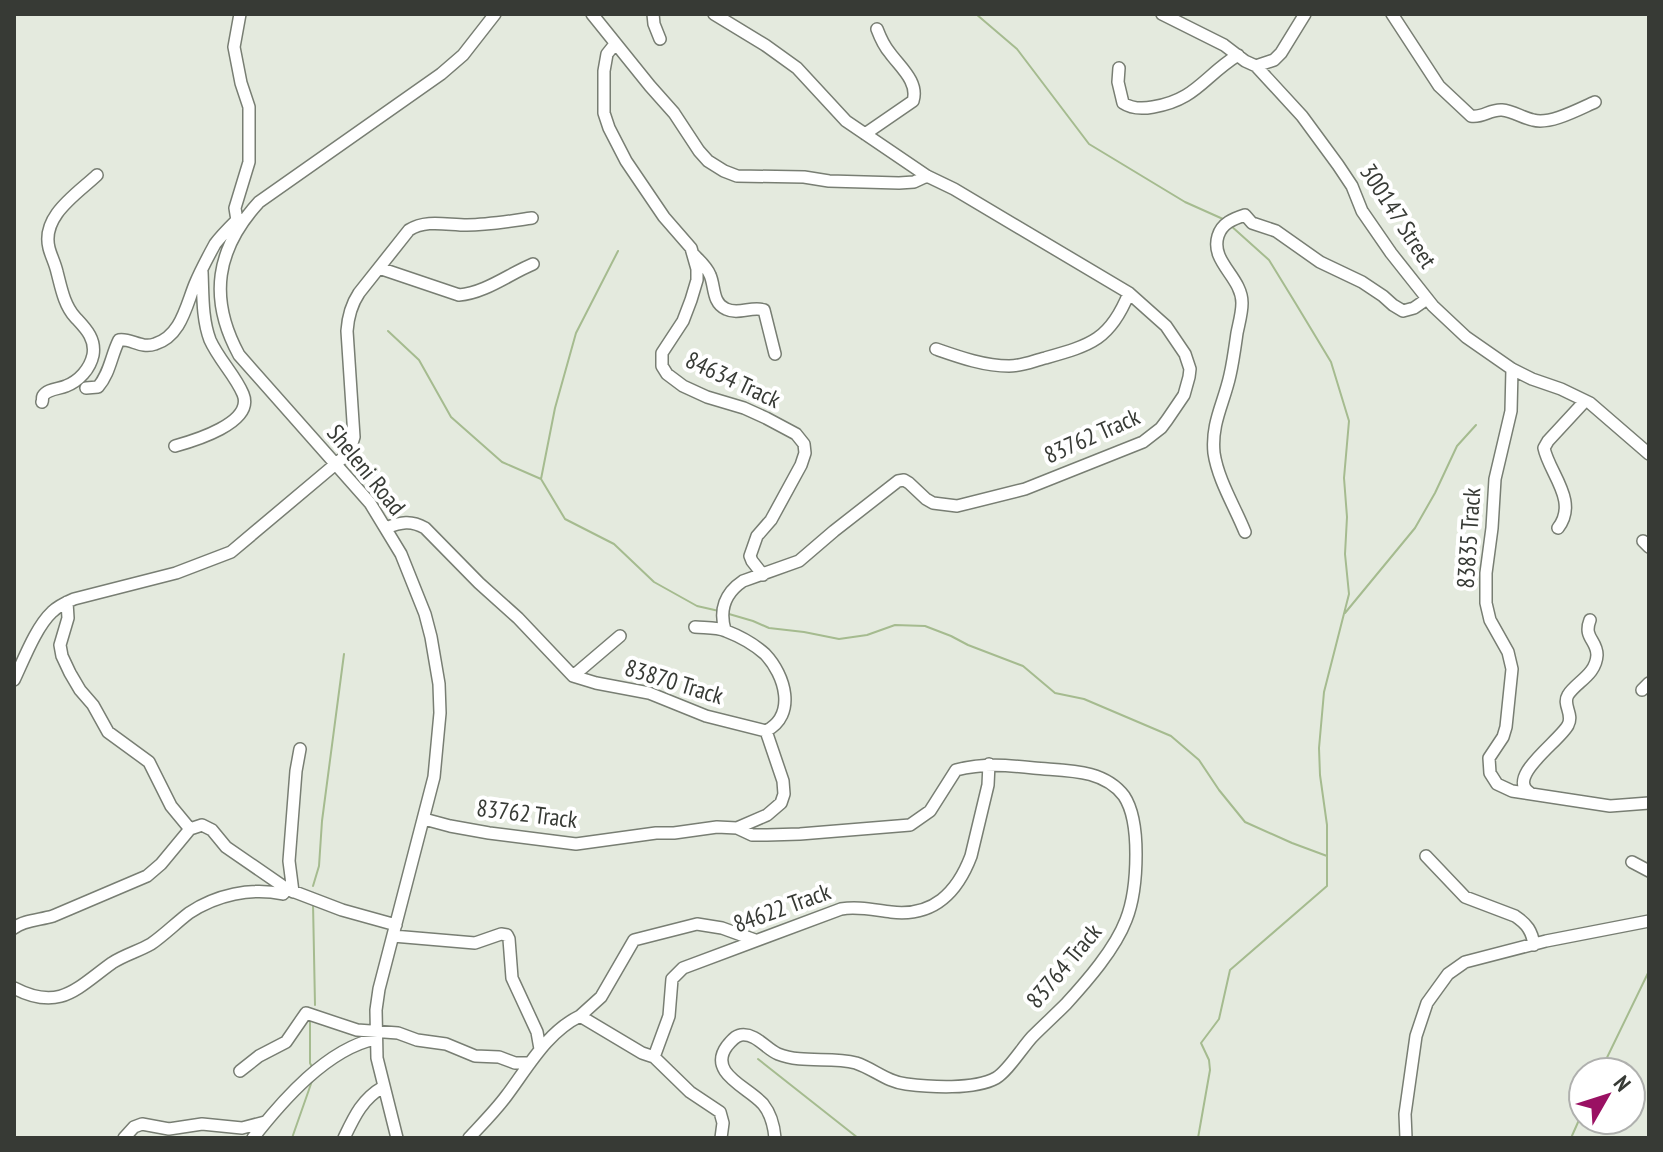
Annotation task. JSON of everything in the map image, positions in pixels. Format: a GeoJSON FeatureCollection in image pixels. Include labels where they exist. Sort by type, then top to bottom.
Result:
{"type":"FeatureCollection","features":[{"type":"Feature","properties":{"kind":"street"},"geometry":{"type":"LineString","coordinates":[[86,388],[98,387],[106,377],[120,339],[152,345],[171,334],[186,312],[196,281],[215,244],[237,224],[235,208],[249,162],[249,107],[234,47],[240,14]]}},
{"type":"Feature","properties":{"kind":"street","name":"Sheleni Road"},"geometry":{"type":"LineString","coordinates":[[402,1135],[383,1087],[375,1035],[379,989],[434,777],[440,713],[439,684],[431,637],[401,554],[370,503],[239,355],[224,320],[220,280],[237,224],[259,202],[441,74],[470,46],[495,14]]}},
{"type":"Feature","properties":{"kind":"street"},"geometry":{"type":"LineString","coordinates":[[592,14],[674,113],[699,151],[724,171],[737,176],[899,183],[914,182],[927,176]]}},
{"type":"Feature","properties":{"kind":"street"},"geometry":{"type":"LineString","coordinates":[[653,14],[660,39]]}},
{"type":"Feature","properties":{"kind":"street","name":"83762 Track"},"geometry":{"type":"LineString","coordinates":[[714,14],[797,68],[846,121],[927,176],[1129,293],[1166,326],[1185,354],[1190,369],[1184,395],[1167,420],[1150,437],[1025,489],[957,506],[933,503],[909,483],[898,481],[799,561],[737,586],[723,605],[725,630]]}},
{"type":"Feature","properties":{"kind":"street","name":"300147 Street"},"geometry":{"type":"LineString","coordinates":[[1162,14],[1224,45],[1256,66],[1302,116],[1338,165],[1352,186],[1362,211],[1391,253],[1427,299],[1466,337],[1512,369],[1585,401],[1649,454]]}},
{"type":"Feature","properties":{"kind":"street"},"geometry":{"type":"LineString","coordinates":[[1256,66],[1274,60],[1281,53],[1305,14]]}},
{"type":"Feature","properties":{"kind":"street"},"geometry":{"type":"LineString","coordinates":[[1392,14],[1439,86],[1471,116],[1500,110],[1545,121],[1595,102]]}},
{"type":"Feature","properties":{"kind":"street"},"geometry":{"type":"LineString","coordinates":[[865,134],[913,101],[915,95],[877,29]]}},
{"type":"Feature","properties":{"kind":"street"},"geometry":{"type":"LineString","coordinates":[[615,44],[607,54],[604,71],[604,113],[626,161],[664,217],[710,274],[715,297],[721,306],[731,311],[764,310],[775,354]]}},
{"type":"Feature","properties":{"kind":"street"},"geometry":{"type":"LineString","coordinates":[[1119,68],[1118,82],[1123,103],[1131,108],[1151,108],[1177,102],[1238,55]]}},
{"type":"Feature","properties":{"kind":"street"},"geometry":{"type":"LineString","coordinates":[[97,175],[54,216],[49,227],[49,250],[70,310],[90,335],[93,354],[106,377]]}},
{"type":"Feature","properties":{"kind":"street"},"geometry":{"type":"LineString","coordinates":[[1245,532],[1217,466],[1213,434],[1230,376],[1242,298],[1216,246],[1223,225],[1245,215],[1252,223],[1276,231],[1320,262],[1362,282],[1403,311],[1427,299]]}},
{"type":"Feature","properties":{"kind":"street"},"geometry":{"type":"LineString","coordinates":[[14,680],[51,612],[67,602],[176,573],[231,552],[350,450],[354,437],[348,316],[352,303],[402,237],[414,227],[433,223],[479,224],[532,218]]}},
{"type":"Feature","properties":{"kind":"street","name":"84634 Track"},"geometry":{"type":"LineString","coordinates":[[694,254],[697,269],[695,286],[683,321],[662,353],[661,362],[665,370],[683,386],[766,418],[796,434],[804,444],[801,465],[771,520],[757,536],[750,556],[763,575]]}},
{"type":"Feature","properties":{"kind":"street"},"geometry":{"type":"LineString","coordinates":[[379,268],[459,295],[482,289],[533,264]]}},
{"type":"Feature","properties":{"kind":"street"},"geometry":{"type":"LineString","coordinates":[[175,446],[214,433],[229,424],[243,408],[243,394],[219,359],[209,336],[202,271]]}},
{"type":"Feature","properties":{"kind":"street"},"geometry":{"type":"LineString","coordinates":[[936,349],[965,359],[1007,366],[1084,347],[1104,334],[1122,310],[1129,293]]}},
{"type":"Feature","properties":{"kind":"street"},"geometry":{"type":"LineString","coordinates":[[42,402],[46,393],[80,378],[93,354]]}},
{"type":"Feature","properties":{"kind":"street","name":"83835 Track"},"geometry":{"type":"LineString","coordinates":[[1512,369],[1511,411],[1495,479],[1486,588],[1490,620],[1508,652],[1512,669],[1506,727],[1488,762],[1490,773],[1497,784],[1512,791],[1610,806],[1649,803]]}},
{"type":"Feature","properties":{"kind":"street"},"geometry":{"type":"LineString","coordinates":[[1558,528],[1564,518],[1563,498],[1544,448],[1585,401]]}},
{"type":"Feature","properties":{"kind":"street"},"geometry":{"type":"LineString","coordinates":[[386,528],[407,522],[425,528],[573,676],[620,636]]}},
{"type":"Feature","properties":{"kind":"street"},"geometry":{"type":"LineString","coordinates":[[67,602],[68,618],[61,652],[70,673],[108,732],[149,762],[171,806],[190,829]]}},
{"type":"Feature","properties":{"kind":"street"},"geometry":{"type":"LineString","coordinates":[[1530,793],[1524,789],[1524,776],[1568,726],[1570,717],[1566,699],[1588,676],[1596,660],[1596,649],[1587,632],[1590,620]]}},
{"type":"Feature","properties":{"kind":"street"},"geometry":{"type":"LineString","coordinates":[[695,627],[725,630],[764,654],[775,670],[782,683],[786,707],[780,720],[766,731]]}},
{"type":"Feature","properties":{"kind":"street","name":"83870 Track"},"geometry":{"type":"LineString","coordinates":[[573,676],[649,693],[706,716],[766,731]]}},
{"type":"Feature","properties":{"kind":"street","name":"83762 Track"},"geometry":{"type":"LineString","coordinates":[[424,819],[489,833],[576,844],[656,833],[737,828],[767,815],[783,799],[785,789],[766,731]]}},
{"type":"Feature","properties":{"kind":"street"},"geometry":{"type":"LineString","coordinates":[[287,891],[300,749]]}},
{"type":"Feature","properties":{"kind":"street","name":"83764 Track"},"geometry":{"type":"LineString","coordinates":[[737,828],[752,835],[767,835],[910,825],[930,811],[956,770],[989,764],[1077,771],[1105,781],[1124,796],[1131,812],[1136,850],[1130,907],[1121,930],[1065,1005],[997,1077],[978,1084],[959,1086],[900,1083],[856,1063],[791,1057],[777,1053],[752,1037],[738,1036],[724,1051],[720,1061],[722,1067],[728,1076],[762,1104],[772,1121],[775,1138]]}},
{"type":"Feature","properties":{"kind":"street","name":"84622 Track"},"geometry":{"type":"LineString","coordinates":[[654,1057],[669,1016],[671,984],[674,975],[683,968],[841,909],[907,913],[929,909],[941,900],[963,874],[971,856],[988,785],[989,764]]}},
{"type":"Feature","properties":{"kind":"street"},"geometry":{"type":"LineString","coordinates":[[14,928],[53,916],[147,876],[190,829],[202,825],[208,827],[226,847],[287,891],[395,931],[475,943],[501,934],[507,935],[512,978],[537,1032],[540,1049]]}},
{"type":"Feature","properties":{"kind":"street"},"geometry":{"type":"LineString","coordinates":[[1426,856],[1465,897],[1521,920],[1530,930],[1534,945]]}},
{"type":"Feature","properties":{"kind":"street"},"geometry":{"type":"LineString","coordinates":[[1632,862],[1649,871]]}},
{"type":"Feature","properties":{"kind":"street"},"geometry":{"type":"LineString","coordinates":[[14,988],[33,996],[56,998],[66,995],[114,962],[148,945],[205,904],[244,892],[287,891]]}},
{"type":"Feature","properties":{"kind":"street"},"geometry":{"type":"LineString","coordinates":[[1406,1138],[1405,1114],[1416,1036],[1427,1003],[1455,967],[1546,941],[1649,921]]}},
{"type":"Feature","properties":{"kind":"street"},"geometry":{"type":"LineString","coordinates":[[469,1138],[507,1096],[540,1049],[601,997],[634,940],[697,924],[722,928],[755,940]]}},
{"type":"Feature","properties":{"kind":"street"},"geometry":{"type":"LineString","coordinates":[[240,1071],[259,1056],[286,1042],[306,1013],[375,1035],[398,1033],[417,1040],[446,1044],[482,1058],[499,1057],[515,1063],[530,1063]]}},
{"type":"Feature","properties":{"kind":"street"},"geometry":{"type":"LineString","coordinates":[[580,1016],[654,1057],[690,1092],[720,1112],[723,1123],[721,1138]]}},
{"type":"Feature","properties":{"kind":"street"},"geometry":{"type":"LineString","coordinates":[[253,1138],[293,1093],[334,1058],[375,1035]]}},
{"type":"Feature","properties":{"kind":"street"},"geometry":{"type":"LineString","coordinates":[[344,1138],[358,1109],[383,1087]]}},
{"type":"Feature","properties":{"kind":"street"},"geometry":{"type":"LineString","coordinates":[[124,1138],[134,1127],[142,1124],[169,1129],[202,1124],[251,1127],[266,1122]]}},
{"type":"Feature","properties":{"kind":"waterway"},"geometry":{"type":"LineString","coordinates":[[976,14],[1017,49],[1089,144],[1185,202],[1223,219]]}},
{"type":"Feature","properties":{"kind":"waterway"},"geometry":{"type":"LineString","coordinates":[[1198,1138],[1210,1070],[1201,1043],[1219,1019],[1230,970],[1327,886],[1327,825],[1319,748],[1324,692],[1349,594],[1344,478],[1349,421],[1331,362],[1269,260],[1230,225]]}},
{"type":"Feature","properties":{"kind":"waterway"},"geometry":{"type":"LineString","coordinates":[[618,251],[576,333],[555,408],[541,479],[565,519],[614,544],[654,582],[697,606],[719,611]]}},
{"type":"Feature","properties":{"kind":"waterway"},"geometry":{"type":"LineString","coordinates":[[388,331],[419,360],[451,417],[502,462],[541,479]]}},
{"type":"Feature","properties":{"kind":"waterway"},"geometry":{"type":"LineString","coordinates":[[1345,613],[1415,528],[1457,446],[1476,425]]}},
{"type":"Feature","properties":{"kind":"waterway"},"geometry":{"type":"LineString","coordinates":[[729,614],[769,628],[839,639],[867,635],[895,625],[925,626],[951,636],[1023,666],[1055,693],[1084,699],[1171,736],[1199,760],[1245,822],[1327,856]]}},
{"type":"Feature","properties":{"kind":"waterway"},"geometry":{"type":"LineString","coordinates":[[313,886],[319,866],[344,654]]}},
{"type":"Feature","properties":{"kind":"waterway"},"geometry":{"type":"LineString","coordinates":[[313,903],[315,1005]]}},
{"type":"Feature","properties":{"kind":"waterway"},"geometry":{"type":"LineString","coordinates":[[1608,1056],[1649,971]]}},
{"type":"Feature","properties":{"kind":"waterway"},"geometry":{"type":"LineString","coordinates":[[310,1018],[312,1067]]}},
{"type":"Feature","properties":{"kind":"waterway"},"geometry":{"type":"LineString","coordinates":[[758,1059],[858,1138]]}},
{"type":"Feature","properties":{"kind":"waterway"},"geometry":{"type":"LineString","coordinates":[[292,1138],[312,1081]]}}]}
